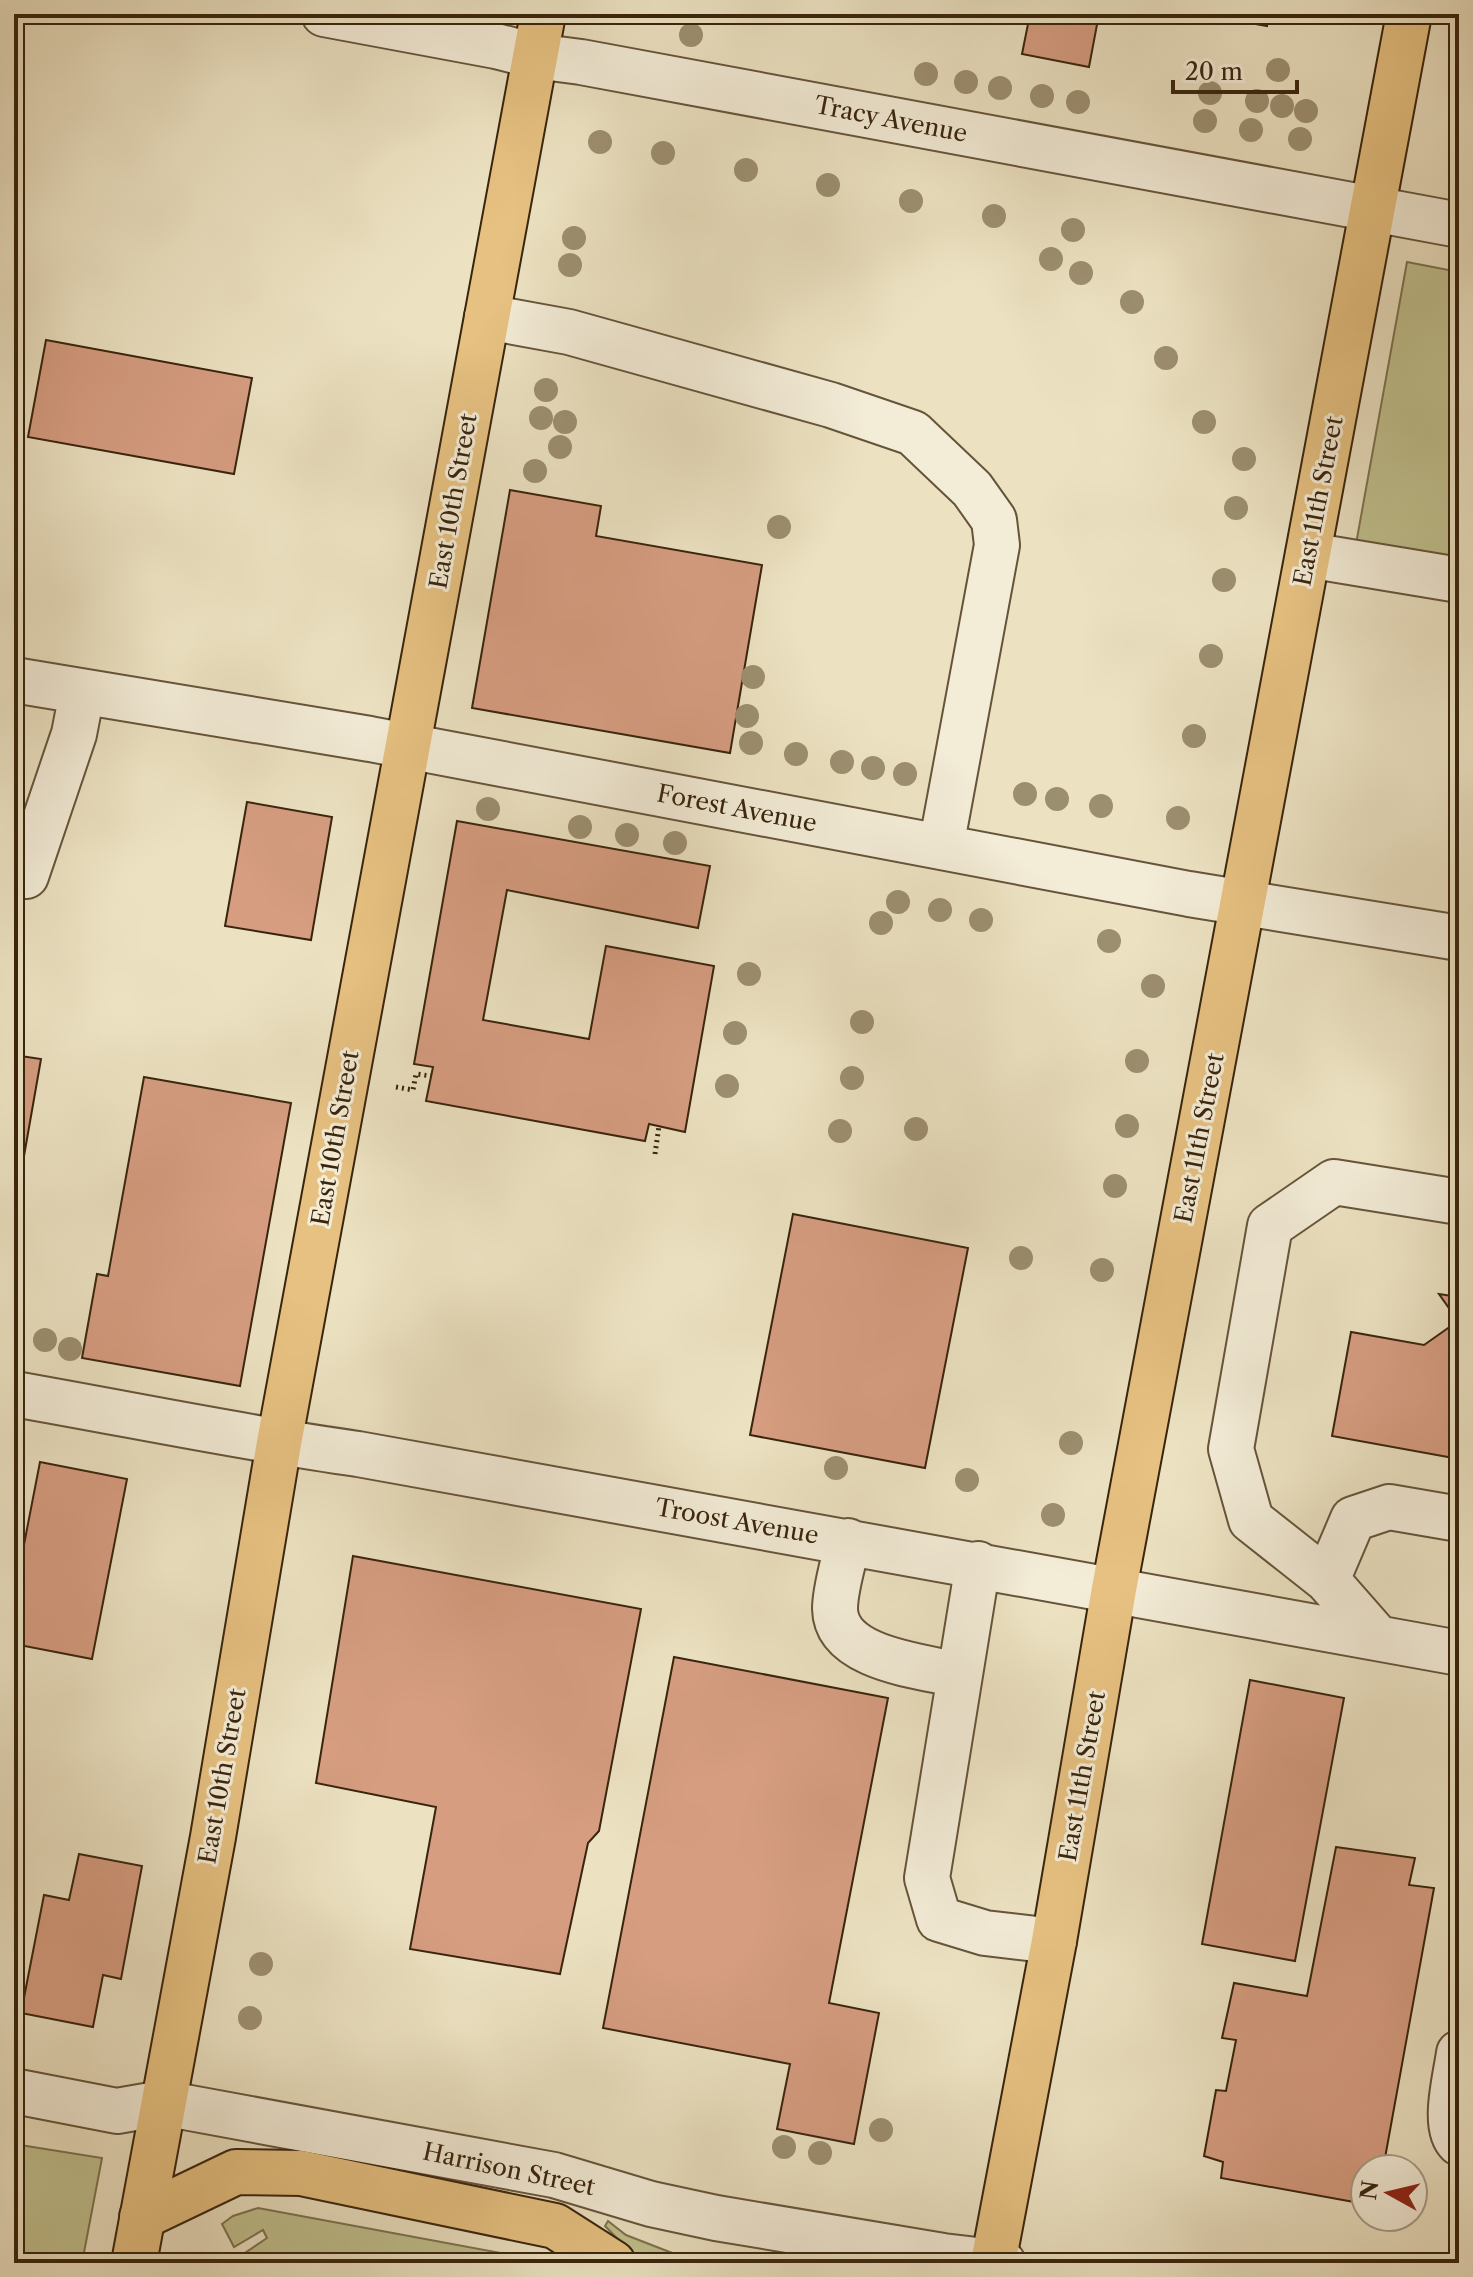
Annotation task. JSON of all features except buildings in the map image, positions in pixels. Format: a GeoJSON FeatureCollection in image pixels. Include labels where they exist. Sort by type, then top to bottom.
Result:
{"type":"FeatureCollection","features":[{"type":"Feature","properties":{"kind":"main road","name":"East 11th Street"},"geometry":{"type":"LineString","coordinates":[[996,2262],[1114,1589],[1409,14]]}},
{"type":"Feature","properties":{"kind":"main road","name":"East 10th Street"},"geometry":{"type":"LineString","coordinates":[[134,2263],[213,1837],[279,1443],[539,35]]}},
{"type":"Feature","properties":{"kind":"main road"},"geometry":{"type":"LineString","coordinates":[[142,2217],[236,2172],[301,2173],[555,2226],[613,2263]]}},
{"type":"Feature","properties":{"kind":"street","name":"Tracy Avenue"},"geometry":{"type":"LineString","coordinates":[[324,14],[496,46],[539,35],[596,64],[1459,225]]}},
{"type":"Feature","properties":{"kind":"street"},"geometry":{"type":"LineString","coordinates":[[487,317],[569,332],[831,405],[913,433],[972,489],[994,520],[997,545],[941,847]]}},
{"type":"Feature","properties":{"kind":"street"},"geometry":{"type":"LineString","coordinates":[[1308,555],[1459,580]]}},
{"type":"Feature","properties":{"kind":"street","name":"Forest Avenue"},"geometry":{"type":"LineString","coordinates":[[14,680],[407,747],[1243,902],[1459,938]]}},
{"type":"Feature","properties":{"kind":"street"},"geometry":{"type":"LineString","coordinates":[[26,876],[74,734],[82,693]]}},
{"type":"Feature","properties":{"kind":"street"},"geometry":{"type":"LineString","coordinates":[[1377,1637],[1327,1580],[1251,1520],[1231,1449],[1270,1226],[1334,1182],[1459,1202]]}},
{"type":"Feature","properties":{"kind":"street","name":"Troost Avenue"},"geometry":{"type":"LineString","coordinates":[[14,1394],[978,1564],[1459,1653]]}},
{"type":"Feature","properties":{"kind":"street"},"geometry":{"type":"LineString","coordinates":[[1327,1580],[1353,1519],[1389,1507],[1459,1519]]}},
{"type":"Feature","properties":{"kind":"street"},"geometry":{"type":"LineString","coordinates":[[848,1541],[835,1609],[840,1630],[854,1644],[881,1657],[959,1675]]}},
{"type":"Feature","properties":{"kind":"street"},"geometry":{"type":"LineString","coordinates":[[978,1564],[927,1878],[939,1919],[985,1933],[1054,1941]]}},
{"type":"Feature","properties":{"kind":"street"},"geometry":{"type":"LineString","coordinates":[[1459,2053],[1450,2120],[1455,2140],[1459,2143]]}},
{"type":"Feature","properties":{"kind":"street","name":"Harrison Street"},"geometry":{"type":"LineString","coordinates":[[14,2091],[117,2111],[163,2103],[554,2175],[651,2204],[716,2218],[996,2262]]}},
{"type":"Feature","properties":{"kind":"path"},"geometry":{"type":"LineString","coordinates":[[396,1087],[413,1090],[416,1074],[431,1076]]}},
{"type":"Feature","properties":{"kind":"path"},"geometry":{"type":"LineString","coordinates":[[655,1154],[659,1126]]}},
{"type":"Feature","properties":{"kind":"green space"},"geometry":{"type":"Polygon","coordinates":[[[1407,262],[1459,272],[1459,562],[1356,544],[1407,262]]]}},
{"type":"Feature","properties":{"kind":"green space"},"geometry":{"type":"Polygon","coordinates":[[[14,2144],[102,2158],[82,2263],[14,2263],[14,2144]]]}},
{"type":"Feature","properties":{"kind":"green space"},"geometry":{"type":"Polygon","coordinates":[[[258,2208],[511,2255],[533,2263],[230,2263],[267,2238],[263,2230],[234,2247],[222,2224],[233,2216],[258,2208]]]}},
{"type":"Feature","properties":{"kind":"green space"},"geometry":{"type":"Polygon","coordinates":[[[608,2221],[626,2235],[698,2263],[641,2263],[605,2226],[608,2221]]]}}]}
